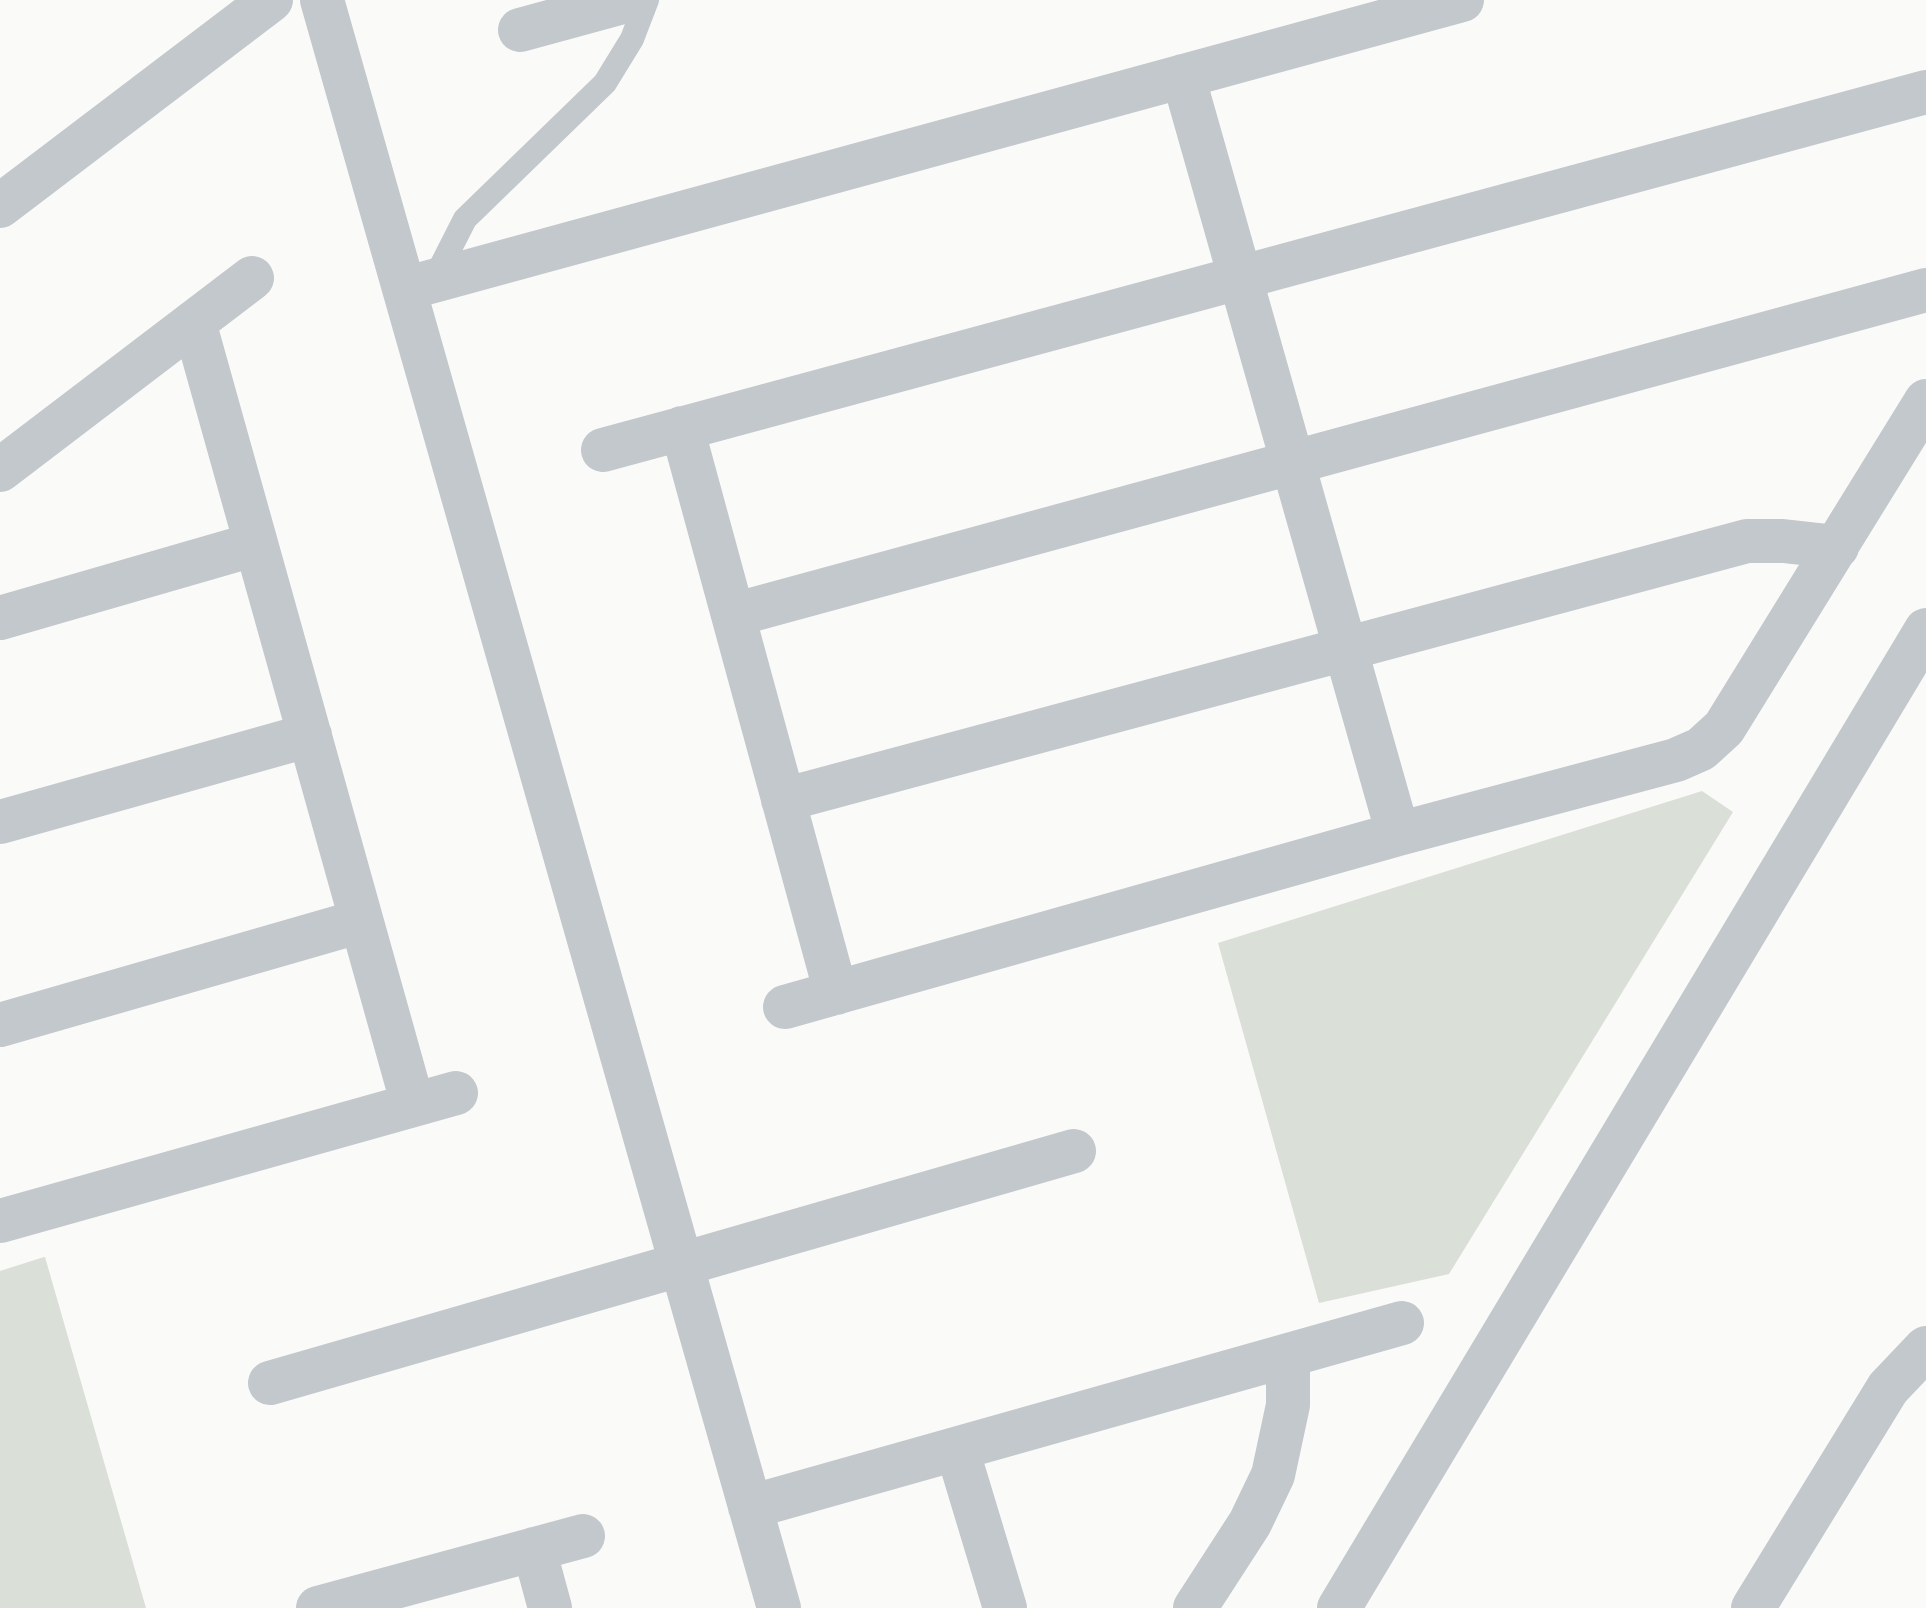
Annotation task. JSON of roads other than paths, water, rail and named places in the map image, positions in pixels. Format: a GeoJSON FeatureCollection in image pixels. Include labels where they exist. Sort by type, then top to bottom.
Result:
{"type":"FeatureCollection","features":[{"type":"Feature","properties":{"kind":"street"},"geometry":{"type":"LineString","coordinates":[[0,206],[271,0]]}},
{"type":"Feature","properties":{"kind":"street"},"geometry":{"type":"LineString","coordinates":[[322,0],[418,285],[681,1262],[779,1608]]}},
{"type":"Feature","properties":{"kind":"street"},"geometry":{"type":"LineString","coordinates":[[520,30],[630,0]]}},
{"type":"Feature","properties":{"kind":"street"},"geometry":{"type":"LineString","coordinates":[[418,285],[1462,0]]}},
{"type":"Feature","properties":{"kind":"street"},"geometry":{"type":"LineString","coordinates":[[1183,76],[1243,277],[1398,834]]}},
{"type":"Feature","properties":{"kind":"street"},"geometry":{"type":"LineString","coordinates":[[603,450],[1926,92]]}},
{"type":"Feature","properties":{"kind":"street"},"geometry":{"type":"LineString","coordinates":[[0,470],[252,278]]}},
{"type":"Feature","properties":{"kind":"street"},"geometry":{"type":"LineString","coordinates":[[733,615],[1926,290]]}},
{"type":"Feature","properties":{"kind":"street"},"geometry":{"type":"LineString","coordinates":[[194,322],[413,1105]]}},
{"type":"Feature","properties":{"kind":"street"},"geometry":{"type":"LineString","coordinates":[[785,1007],[1398,834],[1676,760],[1701,749],[1724,728],[1926,401]]}},
{"type":"Feature","properties":{"kind":"street"},"geometry":{"type":"LineString","coordinates":[[682,428],[836,993]]}},
{"type":"Feature","properties":{"kind":"street"},"geometry":{"type":"LineString","coordinates":[[783,800],[1747,541],[1837,547]]}},
{"type":"Feature","properties":{"kind":"street"},"geometry":{"type":"LineString","coordinates":[[0,618],[256,544]]}},
{"type":"Feature","properties":{"kind":"street"},"geometry":{"type":"LineString","coordinates":[[1339,1608],[1926,630]]}},
{"type":"Feature","properties":{"kind":"street"},"geometry":{"type":"LineString","coordinates":[[0,822],[310,735]]}},
{"type":"Feature","properties":{"kind":"street"},"geometry":{"type":"LineString","coordinates":[[0,1025],[361,921]]}},
{"type":"Feature","properties":{"kind":"street"},"geometry":{"type":"LineString","coordinates":[[0,1221],[456,1093]]}},
{"type":"Feature","properties":{"kind":"street"},"geometry":{"type":"LineString","coordinates":[[270,1383],[1074,1151]]}},
{"type":"Feature","properties":{"kind":"street"},"geometry":{"type":"LineString","coordinates":[[750,1507],[1402,1323]]}},
{"type":"Feature","properties":{"kind":"street"},"geometry":{"type":"LineString","coordinates":[[1753,1608],[1888,1388],[1926,1348]]}},
{"type":"Feature","properties":{"kind":"street"},"geometry":{"type":"LineString","coordinates":[[1195,1608],[1250,1523],[1273,1475],[1288,1405],[1288,1355]]}},
{"type":"Feature","properties":{"kind":"street"},"geometry":{"type":"LineString","coordinates":[[957,1449],[1005,1608]]}},
{"type":"Feature","properties":{"kind":"street"},"geometry":{"type":"LineString","coordinates":[[318,1608],[583,1536]]}},
{"type":"Feature","properties":{"kind":"street"},"geometry":{"type":"LineString","coordinates":[[534,1549],[550,1608]]}},
{"type":"Feature","properties":{"kind":"lane"},"geometry":{"type":"LineString","coordinates":[[418,285],[465,219],[605,83],[632,39],[647,0]]}}]}
